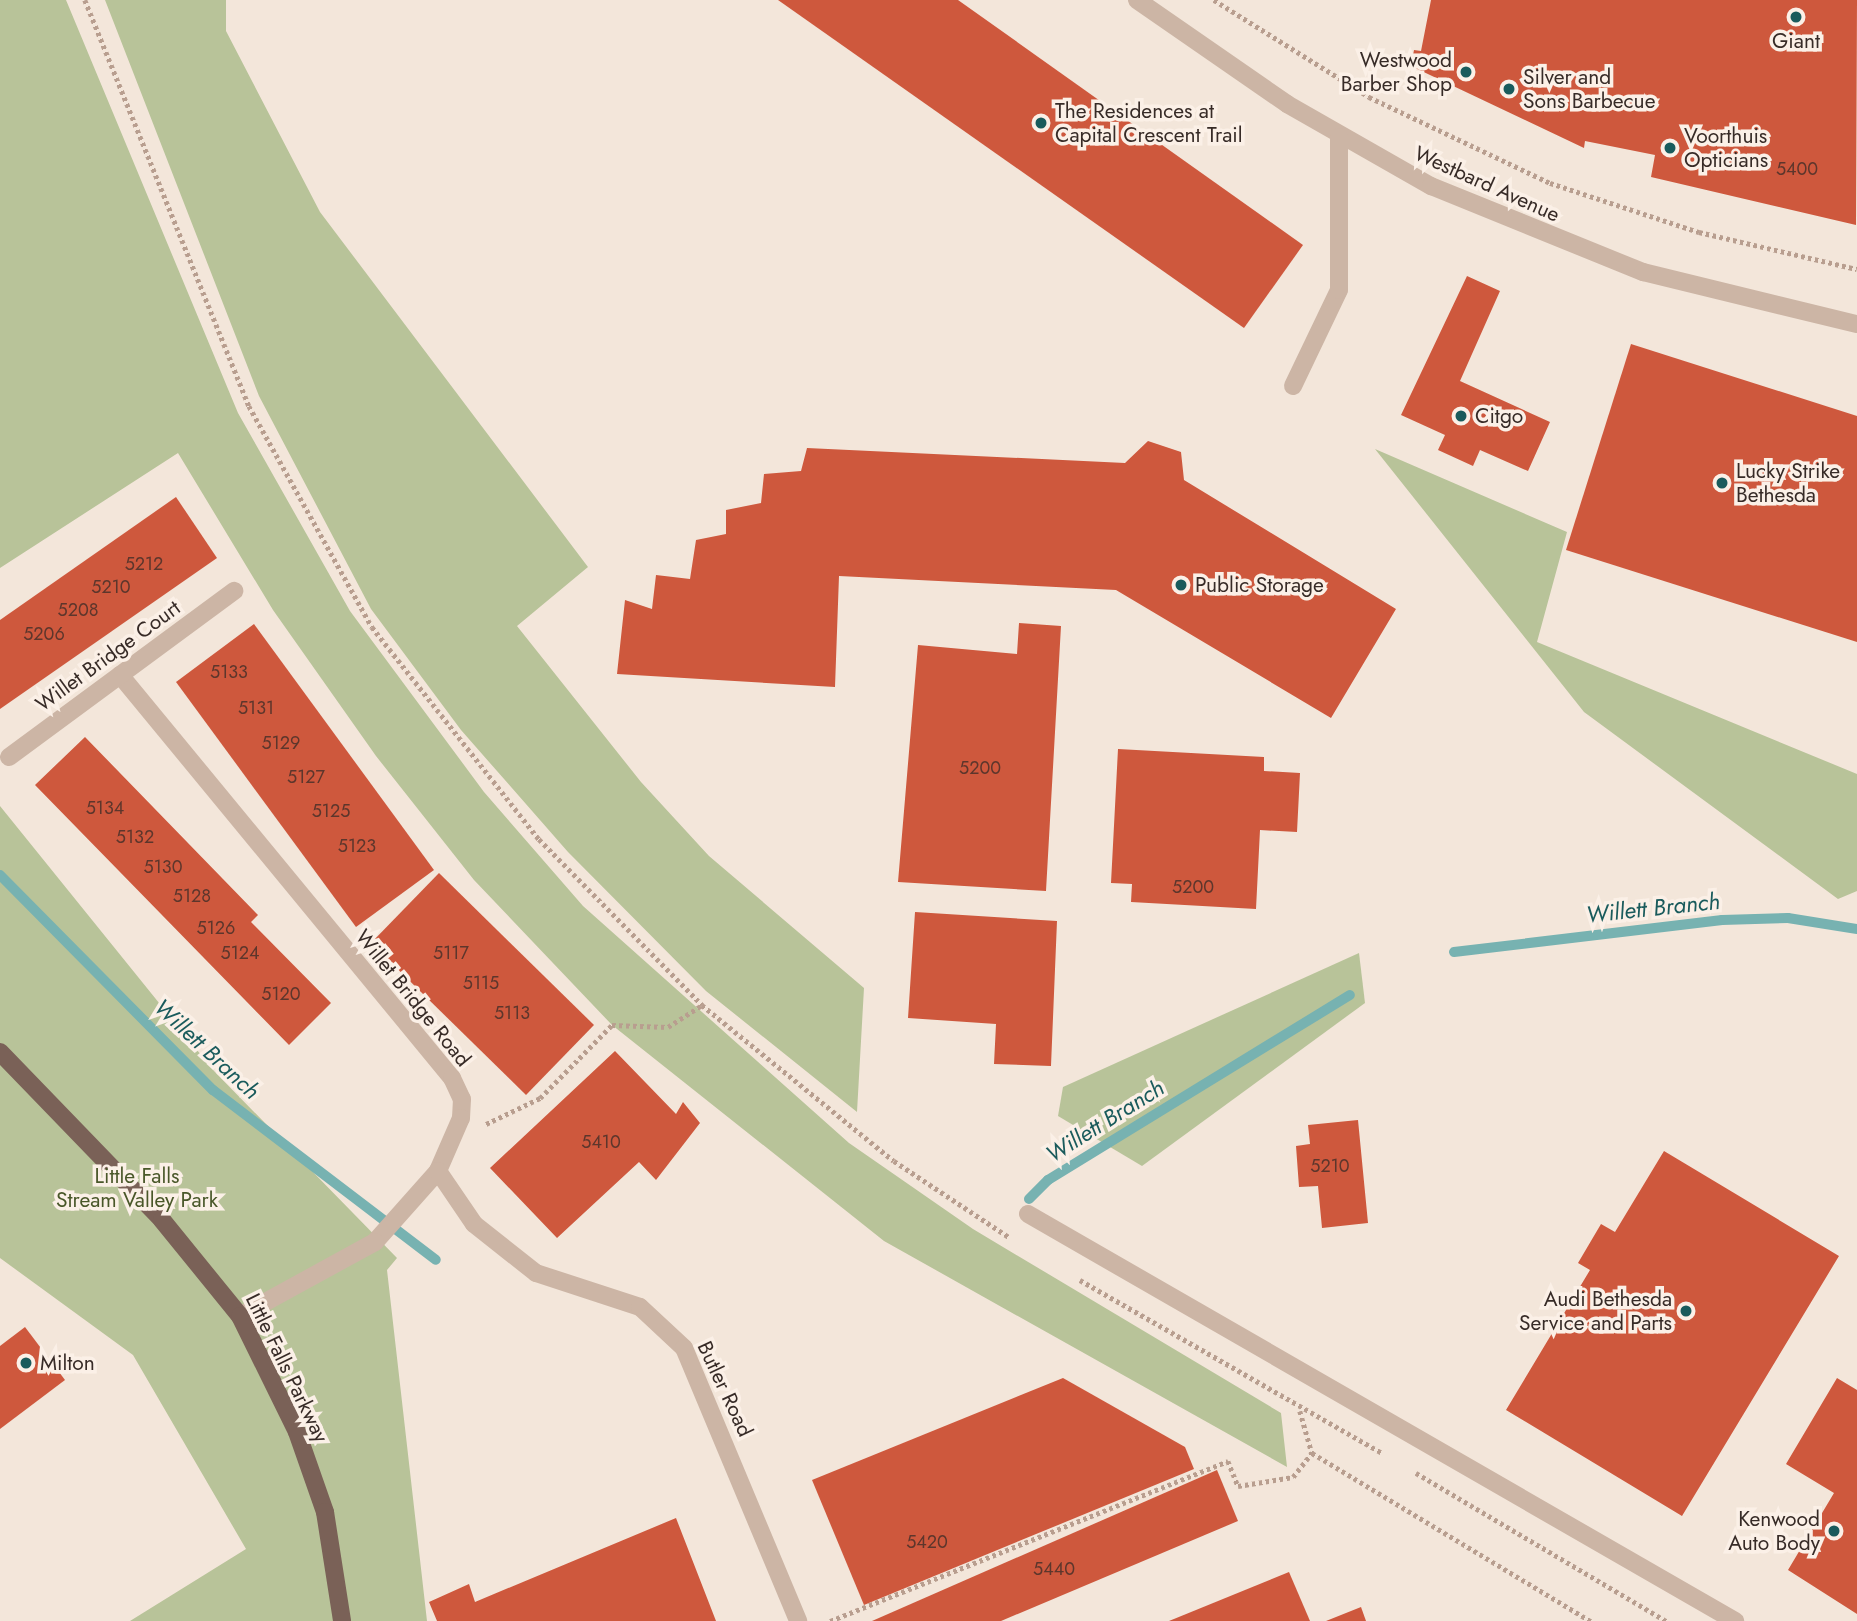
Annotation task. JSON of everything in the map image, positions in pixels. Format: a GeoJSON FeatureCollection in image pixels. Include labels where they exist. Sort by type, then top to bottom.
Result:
{"type":"FeatureCollection","features":[{"type":"Feature","properties":{"kind":"main road","name":"Little Falls Parkway"},"geometry":{"type":"LineString","coordinates":[[0,1052],[162,1220],[240,1316],[297,1432],[325,1512],[342,1621]]}},
{"type":"Feature","properties":{"kind":"street","name":"Westbard Avenue"},"geometry":{"type":"LineString","coordinates":[[1137,0],[1339,137],[1571,247],[1707,290],[1857,324]]}},
{"type":"Feature","properties":{"kind":"street"},"geometry":{"type":"LineString","coordinates":[[1293,386],[1339,290],[1339,137]]}},
{"type":"Feature","properties":{"kind":"street","name":"Willet Bridge Court"},"geometry":{"type":"LineString","coordinates":[[9,757],[234,591]]}},
{"type":"Feature","properties":{"kind":"street","name":"Willet Bridge Road"},"geometry":{"type":"LineString","coordinates":[[120,675],[452,1078],[461,1118],[438,1171],[375,1242],[240,1316]]}},
{"type":"Feature","properties":{"kind":"street","name":"Butler Road"},"geometry":{"type":"LineString","coordinates":[[438,1171],[474,1224],[536,1273],[640,1307],[684,1348],[798,1621]]}},
{"type":"Feature","properties":{"kind":"street"},"geometry":{"type":"LineString","coordinates":[[1028,1214],[1735,1621]]}},
{"type":"Feature","properties":{"kind":"path"},"geometry":{"type":"LineString","coordinates":[[85,0],[249,406],[372,627],[539,839],[702,1005],[894,1161],[1017,1242]]}},
{"type":"Feature","properties":{"kind":"path"},"geometry":{"type":"LineString","coordinates":[[1214,0],[1369,97],[1550,183],[1699,232],[1857,269]]}},
{"type":"Feature","properties":{"kind":"path"},"geometry":{"type":"LineString","coordinates":[[478,1124],[540,1098],[612,1025],[668,1027],[702,1005]]}},
{"type":"Feature","properties":{"kind":"path"},"geometry":{"type":"LineString","coordinates":[[1075,1277],[1300,1410],[1390,1458]]}},
{"type":"Feature","properties":{"kind":"path"},"geometry":{"type":"LineString","coordinates":[[1300,1410],[1312,1453],[1591,1621]]}},
{"type":"Feature","properties":{"kind":"path"},"geometry":{"type":"LineString","coordinates":[[830,1621],[1228,1461],[1238,1486],[1293,1477],[1312,1453]]}},
{"type":"Feature","properties":{"kind":"path"},"geometry":{"type":"LineString","coordinates":[[1402,1465],[1666,1621]]}},
{"type":"Feature","properties":{"kind":"green space"},"geometry":{"type":"Polygon","coordinates":[[[0,0],[66,0],[238,413],[350,611],[484,792],[583,906],[849,1143],[973,1229],[1281,1413],[1287,1467],[884,1241],[612,1025],[474,880],[376,756],[273,610],[178,453],[0,568],[0,0]]]}},
{"type":"Feature","properties":{"kind":"green space"},"geometry":{"type":"Polygon","coordinates":[[[105,0],[226,0],[226,31],[320,212],[588,567],[517,626],[641,782],[709,856],[864,988],[857,1112],[706,991],[568,852],[461,730],[371,609],[259,396],[105,0]]]}},
{"type":"Feature","properties":{"kind":"green space"},"geometry":{"type":"Polygon","coordinates":[[[1375,449],[1567,532],[1537,642],[1857,774],[1857,891],[1838,899],[1584,712],[1375,449]]]}},
{"type":"Feature","properties":{"kind":"green space","name":"Little Falls Stream Valley Park"},"geometry":{"type":"Polygon","coordinates":[[[0,806],[214,1071],[397,1258],[387,1270],[427,1621],[130,1621],[246,1549],[133,1355],[0,1258],[0,806]]]}},
{"type":"Feature","properties":{"kind":"green space"},"geometry":{"type":"Polygon","coordinates":[[[1359,953],[1365,1003],[1142,1166],[1058,1116],[1063,1087],[1359,953]]]}},
{"type":"Feature","properties":{"kind":"building","name":"The Residences at Capital Crescent Trail"},"geometry":{"type":"Polygon","coordinates":[[[778,0],[958,0],[1303,245],[1244,328],[778,0]]]}},
{"type":"Feature","properties":{"kind":"building"},"geometry":{"type":"Polygon","coordinates":[[[1431,0],[1857,0],[1856,225],[1651,177],[1655,155],[1585,141],[1584,148],[1411,66],[1414,50],[1421,51],[1431,0]]]}},
{"type":"Feature","properties":{"kind":"building"},"geometry":{"type":"Polygon","coordinates":[[[1467,276],[1500,291],[1460,381],[1550,422],[1528,471],[1480,450],[1473,466],[1438,450],[1445,435],[1401,415],[1467,276]]]}},
{"type":"Feature","properties":{"kind":"building","name":"Lucky Strike Bethesda"},"geometry":{"type":"Polygon","coordinates":[[[1631,344],[1857,416],[1857,642],[1566,550],[1631,344]]]}},
{"type":"Feature","properties":{"kind":"building","name":"Public Storage"},"geometry":{"type":"Polygon","coordinates":[[[1148,441],[1181,452],[1184,480],[1396,609],[1331,718],[1116,590],[839,576],[835,687],[617,674],[625,600],[652,609],[656,575],[690,579],[696,540],[726,534],[726,510],[761,503],[764,474],[801,471],[807,448],[1125,463],[1148,441]]]}},
{"type":"Feature","properties":{"kind":"building"},"geometry":{"type":"Polygon","coordinates":[[[176,497],[217,558],[0,709],[0,620],[176,497]]]}},
{"type":"Feature","properties":{"kind":"building"},"geometry":{"type":"Polygon","coordinates":[[[1019,623],[1061,626],[1046,891],[898,882],[918,645],[1017,654],[1019,623]]]}},
{"type":"Feature","properties":{"kind":"building"},"geometry":{"type":"Polygon","coordinates":[[[254,624],[434,870],[356,927],[176,682],[254,624]]]}},
{"type":"Feature","properties":{"kind":"building"},"geometry":{"type":"Polygon","coordinates":[[[85,737],[258,915],[251,922],[331,1003],[289,1045],[35,785],[85,737]]]}},
{"type":"Feature","properties":{"kind":"building"},"geometry":{"type":"Polygon","coordinates":[[[1118,749],[1264,757],[1264,771],[1300,773],[1297,832],[1260,830],[1256,909],[1131,902],[1132,884],[1111,883],[1118,749]]]}},
{"type":"Feature","properties":{"kind":"building"},"geometry":{"type":"Polygon","coordinates":[[[439,873],[594,1025],[526,1095],[371,943],[439,873]]]}},
{"type":"Feature","properties":{"kind":"building"},"geometry":{"type":"Polygon","coordinates":[[[915,912],[1057,921],[1051,1066],[994,1064],[996,1024],[908,1018],[915,912]]]}},
{"type":"Feature","properties":{"kind":"building"},"geometry":{"type":"Polygon","coordinates":[[[615,1051],[676,1114],[683,1102],[700,1123],[656,1180],[639,1162],[557,1238],[490,1168],[615,1051]]]}},
{"type":"Feature","properties":{"kind":"building"},"geometry":{"type":"Polygon","coordinates":[[[1358,1120],[1368,1223],[1322,1228],[1318,1186],[1299,1187],[1296,1146],[1310,1144],[1308,1125],[1358,1120]]]}},
{"type":"Feature","properties":{"kind":"building","name":"Audi Bethesda Service and Parts"},"geometry":{"type":"Polygon","coordinates":[[[1664,1151],[1839,1256],[1682,1516],[1506,1410],[1590,1270],[1578,1263],[1601,1224],[1615,1232],[1664,1151]]]}},
{"type":"Feature","properties":{"kind":"building","name":"Milton"},"geometry":{"type":"Polygon","coordinates":[[[25,1327],[65,1380],[0,1429],[0,1346],[25,1327]]]}},
{"type":"Feature","properties":{"kind":"building"},"geometry":{"type":"Polygon","coordinates":[[[1063,1378],[1185,1447],[1194,1469],[864,1605],[812,1480],[1063,1378]]]}},
{"type":"Feature","properties":{"kind":"building","name":"Kenwood Auto Body"},"geometry":{"type":"Polygon","coordinates":[[[1837,1378],[1857,1390],[1857,1614],[1788,1570],[1834,1493],[1786,1464],[1837,1378]]]}},
{"type":"Feature","properties":{"kind":"building"},"geometry":{"type":"Polygon","coordinates":[[[1217,1470],[1238,1521],[1001,1621],[872,1621],[1217,1470]]]}},
{"type":"Feature","properties":{"kind":"building"},"geometry":{"type":"Polygon","coordinates":[[[676,1518],[716,1621],[437,1621],[429,1602],[469,1584],[475,1602],[676,1518]]]}},
{"type":"Feature","properties":{"kind":"building"},"geometry":{"type":"Polygon","coordinates":[[[1289,1572],[1310,1621],[1169,1621],[1289,1572]]]}},
{"type":"Feature","properties":{"kind":"building"},"geometry":{"type":"Polygon","coordinates":[[[1361,1607],[1366,1621],[1326,1621],[1361,1607]]]}},
{"type":"Feature","properties":{"kind":"waterway","name":"Willett Branch"},"geometry":{"type":"LineString","coordinates":[[0,875],[213,1090],[436,1260]]}},
{"type":"Feature","properties":{"kind":"waterway","name":"Willett Branch"},"geometry":{"type":"LineString","coordinates":[[1454,952],[1722,920],[1788,918],[1857,929]]}},
{"type":"Feature","properties":{"kind":"waterway","name":"Willett Branch"},"geometry":{"type":"LineString","coordinates":[[1029,1199],[1048,1180],[1350,995]]}},
{"type":"Feature","properties":{"kind":"place","name":"Giant"},"geometry":{"type":"Point","coordinates":[1796,17]}},
{"type":"Feature","properties":{"kind":"place","name":"Westwood Barber Shop"},"geometry":{"type":"Point","coordinates":[1466,72]}},
{"type":"Feature","properties":{"kind":"place","name":"Silver and Sons Barbecue"},"geometry":{"type":"Point","coordinates":[1509,89]}},
{"type":"Feature","properties":{"kind":"place","name":"The Residences at Capital Crescent Trail"},"geometry":{"type":"Point","coordinates":[1041,123]}},
{"type":"Feature","properties":{"kind":"place","name":"Voorthuis Opticians"},"geometry":{"type":"Point","coordinates":[1670,148]}},
{"type":"Feature","properties":{"kind":"place","name":"Citgo"},"geometry":{"type":"Point","coordinates":[1461,416]}},
{"type":"Feature","properties":{"kind":"place","name":"Lucky Strike Bethesda"},"geometry":{"type":"Point","coordinates":[1722,483]}},
{"type":"Feature","properties":{"kind":"place","name":"Public Storage"},"geometry":{"type":"Point","coordinates":[1181,585]}},
{"type":"Feature","properties":{"kind":"place","name":"Audi Bethesda Service and Parts"},"geometry":{"type":"Point","coordinates":[1686,1311]}},
{"type":"Feature","properties":{"kind":"place","name":"Milton"},"geometry":{"type":"Point","coordinates":[26,1363]}},
{"type":"Feature","properties":{"kind":"place","name":"Kenwood Auto Body"},"geometry":{"type":"Point","coordinates":[1834,1531]}}]}
